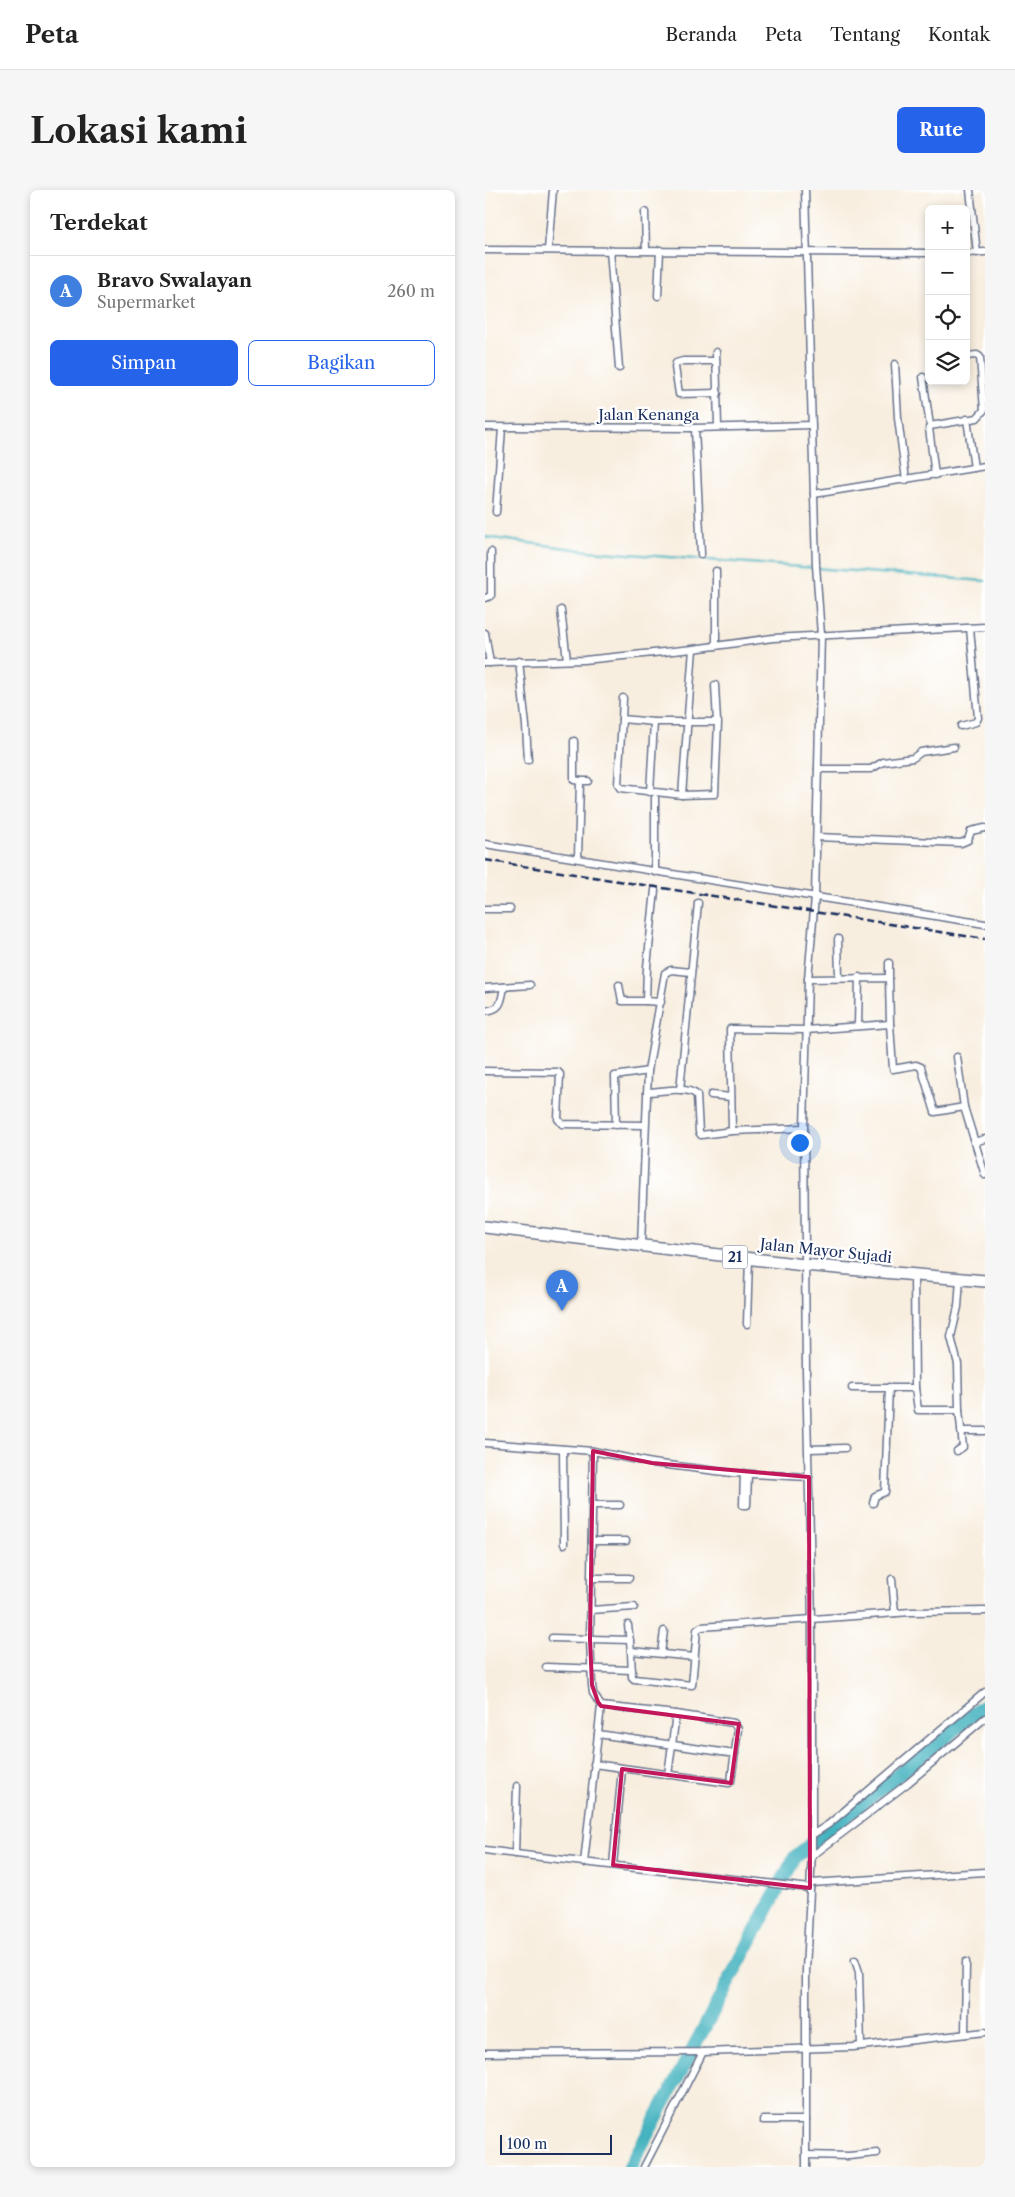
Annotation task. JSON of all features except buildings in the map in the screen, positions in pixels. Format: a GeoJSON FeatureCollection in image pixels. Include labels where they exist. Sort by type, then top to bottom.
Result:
{"type":"FeatureCollection","features":[{"type":"Feature","properties":{"kind":"highway","name":"Jalan Mayor Sujadi"},"geometry":{"type":"LineString","coordinates":[[485,1227],[804,1265],[985,1281]]}},
{"type":"Feature","properties":{"kind":"street"},"geometry":{"type":"LineString","coordinates":[[548,250],[553,190]]}},
{"type":"Feature","properties":{"kind":"street"},"geometry":{"type":"LineString","coordinates":[[805,190],[805,250],[816,568],[821,635],[815,897],[808,979],[804,1128],[804,1265],[812,1619],[812,1854],[806,1970],[805,2167]]}},
{"type":"Feature","properties":{"kind":"street"},"geometry":{"type":"LineString","coordinates":[[970,190],[977,252]]}},
{"type":"Feature","properties":{"kind":"street"},"geometry":{"type":"LineString","coordinates":[[645,212],[646,250]]}},
{"type":"Feature","properties":{"kind":"street"},"geometry":{"type":"LineString","coordinates":[[485,250],[805,250],[925,253]]}},
{"type":"Feature","properties":{"kind":"street"},"geometry":{"type":"LineString","coordinates":[[610,250],[619,368]]}},
{"type":"Feature","properties":{"kind":"street"},"geometry":{"type":"LineString","coordinates":[[658,296],[660,250]]}},
{"type":"Feature","properties":{"kind":"street"},"geometry":{"type":"LineString","coordinates":[[970,253],[985,252]]}},
{"type":"Feature","properties":{"kind":"street"},"geometry":{"type":"LineString","coordinates":[[716,352],[718,426]]}},
{"type":"Feature","properties":{"kind":"street"},"geometry":{"type":"LineString","coordinates":[[930,426],[977,418],[981,414],[985,403],[980,357],[977,355],[970,356]]}},
{"type":"Feature","properties":{"kind":"street"},"geometry":{"type":"LineString","coordinates":[[716,361],[683,361],[676,363],[675,367],[679,394],[718,393]]}},
{"type":"Feature","properties":{"kind":"street"},"geometry":{"type":"LineString","coordinates":[[895,364],[898,418],[906,480]]}},
{"type":"Feature","properties":{"kind":"street"},"geometry":{"type":"LineString","coordinates":[[923,377],[935,475]]}},
{"type":"Feature","properties":{"kind":"street"},"geometry":{"type":"LineString","coordinates":[[967,419],[974,468]]}},
{"type":"Feature","properties":{"kind":"street","name":"Jalan Kenanga"},"geometry":{"type":"LineString","coordinates":[[485,428],[695,428],[812,424]]}},
{"type":"Feature","properties":{"kind":"street"},"geometry":{"type":"LineString","coordinates":[[496,512],[501,428]]}},
{"type":"Feature","properties":{"kind":"street"},"geometry":{"type":"LineString","coordinates":[[695,428],[701,554]]}},
{"type":"Feature","properties":{"kind":"street"},"geometry":{"type":"LineString","coordinates":[[814,494],[985,466]]}},
{"type":"Feature","properties":{"kind":"street"},"geometry":{"type":"LineString","coordinates":[[485,598],[491,596],[491,552]]}},
{"type":"Feature","properties":{"kind":"street"},"geometry":{"type":"LineString","coordinates":[[716,571],[716,646]]}},
{"type":"Feature","properties":{"kind":"street"},"geometry":{"type":"LineString","coordinates":[[561,610],[567,660]]}},
{"type":"Feature","properties":{"kind":"street"},"geometry":{"type":"LineString","coordinates":[[485,633],[487,663],[567,660],[693,650],[773,638],[985,627]]}},
{"type":"Feature","properties":{"kind":"street"},"geometry":{"type":"LineString","coordinates":[[961,726],[976,722],[978,718],[970,628]]}},
{"type":"Feature","properties":{"kind":"street"},"geometry":{"type":"LineString","coordinates":[[682,795],[693,650]]}},
{"type":"Feature","properties":{"kind":"street"},"geometry":{"type":"LineString","coordinates":[[519,661],[527,726],[527,760]]}},
{"type":"Feature","properties":{"kind":"street"},"geometry":{"type":"LineString","coordinates":[[623,698],[619,787],[652,795],[715,794],[717,722],[715,685]]}},
{"type":"Feature","properties":{"kind":"street"},"geometry":{"type":"LineString","coordinates":[[622,719],[654,722],[717,722]]}},
{"type":"Feature","properties":{"kind":"street"},"geometry":{"type":"LineString","coordinates":[[654,722],[652,795],[655,872]]}},
{"type":"Feature","properties":{"kind":"street"},"geometry":{"type":"LineString","coordinates":[[574,741],[573,780],[588,781]]}},
{"type":"Feature","properties":{"kind":"street"},"geometry":{"type":"LineString","coordinates":[[818,769],[871,769],[883,762],[913,758],[921,752],[954,747]]}},
{"type":"Feature","properties":{"kind":"street"},"geometry":{"type":"LineString","coordinates":[[578,858],[580,781]]}},
{"type":"Feature","properties":{"kind":"street"},"geometry":{"type":"LineString","coordinates":[[817,837],[961,843],[968,840],[971,831],[985,828]]}},
{"type":"Feature","properties":{"kind":"street"},"geometry":{"type":"LineString","coordinates":[[485,844],[985,924]]}},
{"type":"Feature","properties":{"kind":"street"},"geometry":{"type":"LineString","coordinates":[[646,1001],[655,890]]}},
{"type":"Feature","properties":{"kind":"street"},"geometry":{"type":"LineString","coordinates":[[680,1090],[698,904]]}},
{"type":"Feature","properties":{"kind":"street"},"geometry":{"type":"LineString","coordinates":[[485,909],[510,909]]}},
{"type":"Feature","properties":{"kind":"street"},"geometry":{"type":"LineString","coordinates":[[838,939],[839,977]]}},
{"type":"Feature","properties":{"kind":"street"},"geometry":{"type":"LineString","coordinates":[[889,963],[893,1069],[916,1065],[921,1067],[935,1112],[964,1108]]}},
{"type":"Feature","properties":{"kind":"street"},"geometry":{"type":"LineString","coordinates":[[641,1245],[648,1071],[667,970],[691,972]]}},
{"type":"Feature","properties":{"kind":"street"},"geometry":{"type":"LineString","coordinates":[[808,979],[839,977],[889,978]]}},
{"type":"Feature","properties":{"kind":"street"},"geometry":{"type":"LineString","coordinates":[[858,1026],[859,977]]}},
{"type":"Feature","properties":{"kind":"street"},"geometry":{"type":"LineString","coordinates":[[485,988],[530,985]]}},
{"type":"Feature","properties":{"kind":"street"},"geometry":{"type":"LineString","coordinates":[[619,985],[622,1001],[661,1002]]}},
{"type":"Feature","properties":{"kind":"street"},"geometry":{"type":"LineString","coordinates":[[485,1011],[497,1009],[504,987]]}},
{"type":"Feature","properties":{"kind":"street"},"geometry":{"type":"LineString","coordinates":[[732,1130],[730,1029],[806,1030],[890,1024]]}},
{"type":"Feature","properties":{"kind":"street"},"geometry":{"type":"LineString","coordinates":[[957,1057],[964,1108],[985,1175]]}},
{"type":"Feature","properties":{"kind":"street"},"geometry":{"type":"LineString","coordinates":[[616,1125],[615,1076],[648,1071]]}},
{"type":"Feature","properties":{"kind":"street"},"geometry":{"type":"LineString","coordinates":[[485,1072],[558,1072],[560,1074],[559,1122],[645,1125]]}},
{"type":"Feature","properties":{"kind":"street"},"geometry":{"type":"LineString","coordinates":[[647,1092],[680,1090],[691,1091],[697,1095],[699,1132],[701,1135],[732,1130],[804,1128]]}},
{"type":"Feature","properties":{"kind":"street"},"geometry":{"type":"LineString","coordinates":[[711,1095],[731,1097]]}},
{"type":"Feature","properties":{"kind":"street"},"geometry":{"type":"LineString","coordinates":[[974,1142],[985,1139]]}},
{"type":"Feature","properties":{"kind":"street"},"geometry":{"type":"LineString","coordinates":[[747,1324],[749,1258]]}},
{"type":"Feature","properties":{"kind":"street"},"geometry":{"type":"LineString","coordinates":[[914,1275],[915,1388],[918,1410],[959,1410]]}},
{"type":"Feature","properties":{"kind":"street"},"geometry":{"type":"LineString","coordinates":[[957,1451],[963,1447],[959,1410],[958,1364],[951,1337],[958,1307],[960,1278]]}},
{"type":"Feature","properties":{"kind":"street"},"geometry":{"type":"LineString","coordinates":[[873,1503],[875,1496],[885,1492],[889,1387]]}},
{"type":"Feature","properties":{"kind":"street"},"geometry":{"type":"LineString","coordinates":[[853,1388],[915,1388]]}},
{"type":"Feature","properties":{"kind":"street"},"geometry":{"type":"LineString","coordinates":[[961,1431],[985,1431]]}},
{"type":"Feature","properties":{"kind":"street"},"geometry":{"type":"LineString","coordinates":[[485,1443],[593,1451],[653,1463],[746,1474],[809,1477]]}},
{"type":"Feature","properties":{"kind":"street"},"geometry":{"type":"LineString","coordinates":[[809,1449],[845,1448]]}},
{"type":"Feature","properties":{"kind":"street"},"geometry":{"type":"LineString","coordinates":[[563,1449],[564,1544]]}},
{"type":"Feature","properties":{"kind":"street"},"geometry":{"type":"LineString","coordinates":[[584,1863],[601,1706],[593,1693],[590,1639],[593,1451]]}},
{"type":"Feature","properties":{"kind":"street"},"geometry":{"type":"LineString","coordinates":[[592,1505],[620,1505]]}},
{"type":"Feature","properties":{"kind":"street"},"geometry":{"type":"LineString","coordinates":[[592,1541],[626,1541]]}},
{"type":"Feature","properties":{"kind":"street"},"geometry":{"type":"LineString","coordinates":[[591,1578],[629,1578]]}},
{"type":"Feature","properties":{"kind":"street"},"geometry":{"type":"LineString","coordinates":[[892,1578],[895,1613]]}},
{"type":"Feature","properties":{"kind":"street"},"geometry":{"type":"LineString","coordinates":[[591,1610],[634,1607]]}},
{"type":"Feature","properties":{"kind":"street"},"geometry":{"type":"LineString","coordinates":[[629,1625],[634,1679],[690,1686],[697,1630],[701,1627],[895,1613],[985,1611]]}},
{"type":"Feature","properties":{"kind":"street"},"geometry":{"type":"LineString","coordinates":[[661,1653],[663,1631]]}},
{"type":"Feature","properties":{"kind":"street"},"geometry":{"type":"LineString","coordinates":[[551,1638],[630,1640]]}},
{"type":"Feature","properties":{"kind":"street"},"geometry":{"type":"LineString","coordinates":[[631,1651],[695,1657]]}},
{"type":"Feature","properties":{"kind":"street"},"geometry":{"type":"LineString","coordinates":[[546,1667],[632,1670]]}},
{"type":"Feature","properties":{"kind":"street"},"geometry":{"type":"LineString","coordinates":[[812,1836],[829,1824],[985,1692]]}},
{"type":"Feature","properties":{"kind":"street"},"geometry":{"type":"LineString","coordinates":[[594,1764],[731,1782],[735,1754],[738,1729],[735,1723],[677,1714],[601,1706]]}},
{"type":"Feature","properties":{"kind":"street"},"geometry":{"type":"LineString","coordinates":[[668,1775],[677,1714]]}},
{"type":"Feature","properties":{"kind":"street"},"geometry":{"type":"LineString","coordinates":[[812,1854],[908,1783],[985,1718]]}},
{"type":"Feature","properties":{"kind":"street"},"geometry":{"type":"LineString","coordinates":[[598,1734],[735,1754]]}},
{"type":"Feature","properties":{"kind":"street"},"geometry":{"type":"LineString","coordinates":[[613,1865],[622,1769]]}},
{"type":"Feature","properties":{"kind":"street"},"geometry":{"type":"LineString","coordinates":[[515,1854],[517,1786]]}},
{"type":"Feature","properties":{"kind":"street"},"geometry":{"type":"LineString","coordinates":[[485,1850],[584,1863],[769,1882],[788,1886],[811,1886],[985,1872]]}},
{"type":"Feature","properties":{"kind":"street"},"geometry":{"type":"LineString","coordinates":[[855,1960],[859,1972],[861,2046]]}},
{"type":"Feature","properties":{"kind":"street"},"geometry":{"type":"LineString","coordinates":[[965,2034],[967,1962]]}},
{"type":"Feature","properties":{"kind":"street"},"geometry":{"type":"LineString","coordinates":[[485,2054],[702,2052],[861,2046],[985,2032]]}},
{"type":"Feature","properties":{"kind":"street"},"geometry":{"type":"LineString","coordinates":[[644,2167],[702,2052]]}},
{"type":"Feature","properties":{"kind":"street"},"geometry":{"type":"LineString","coordinates":[[763,2120],[806,2120]]}},
{"type":"Feature","properties":{"kind":"street"},"geometry":{"type":"LineString","coordinates":[[806,2155],[849,2156],[877,2153]]}},
{"type":"Feature","properties":{"kind":"highlighted area"},"geometry":{"type":"Polygon","coordinates":[[[593,1451],[652,1463],[809,1477],[810,1888],[613,1865],[622,1769],[731,1783],[739,1724],[601,1706],[598,1702],[592,1685],[590,1639],[593,1451]]]}},
{"type":"Feature","properties":{"kind":"waterway"},"geometry":{"type":"LineString","coordinates":[[485,537],[589,551],[985,581]]}},
{"type":"Feature","properties":{"kind":"waterway"},"geometry":{"type":"LineString","coordinates":[[630,2167],[795,1857],[985,1705]]}},
{"type":"Feature","properties":{"kind":"railway"},"geometry":{"type":"LineString","coordinates":[[485,860],[985,939]]}},
{"type":"Feature","properties":{"kind":"place","name":"Bravo Swalayan"},"geometry":{"type":"Point","coordinates":[562,1311]}}]}
